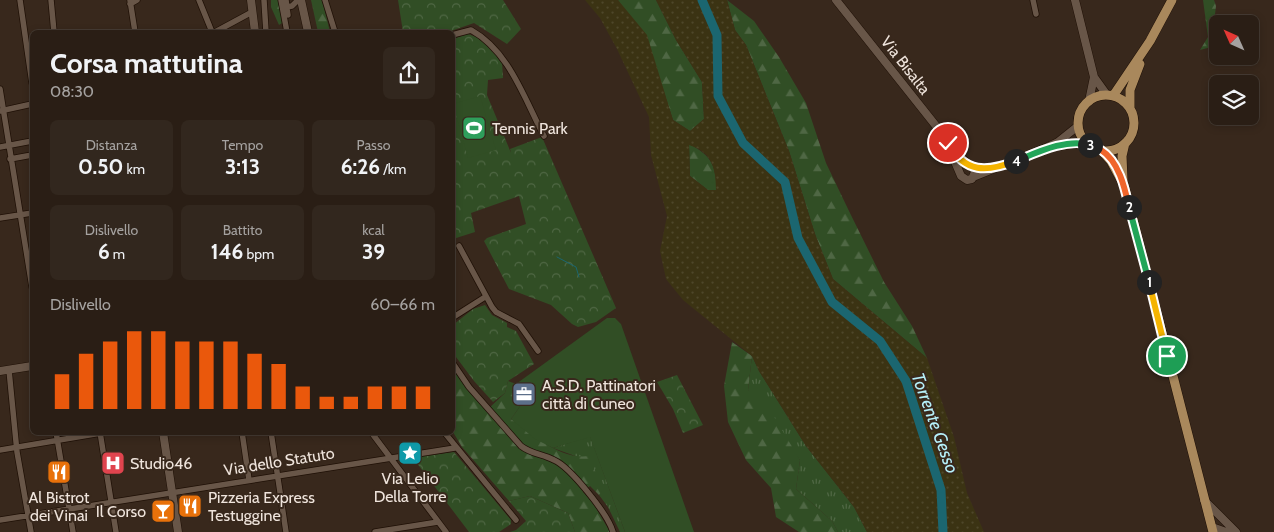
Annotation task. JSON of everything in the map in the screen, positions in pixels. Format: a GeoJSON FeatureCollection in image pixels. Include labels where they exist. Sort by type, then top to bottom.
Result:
{"type":"FeatureCollection","features":[{"type":"Feature","properties":{"kind":"main road"},"geometry":{"type":"LineString","coordinates":[[251,0],[255,30]]}},
{"type":"Feature","properties":{"kind":"main road"},"geometry":{"type":"LineString","coordinates":[[300,0],[308,30]]}},
{"type":"Feature","properties":{"kind":"main road"},"geometry":{"type":"LineString","coordinates":[[1075,0],[1094,77],[1110,95],[1125,102],[1130,108]]}},
{"type":"Feature","properties":{"kind":"main road"},"geometry":{"type":"LineString","coordinates":[[1172,0],[1150,40],[1130,90],[1130,108],[1134,126],[1125,143],[1122,156],[1124,185],[1212,529]]}},
{"type":"Feature","properties":{"kind":"main road","name":"Via Bisalta"},"geometry":{"type":"LineString","coordinates":[[839,2],[944,136],[960,172]]}},
{"type":"Feature","properties":{"kind":"main road"},"geometry":{"type":"LineString","coordinates":[[1088,101],[1110,95],[1150,40]]}},
{"type":"Feature","properties":{"kind":"main road"},"geometry":{"type":"LineString","coordinates":[[1088,144],[1080,133],[1078,126],[1080,112],[1088,101],[1094,77]]}},
{"type":"Feature","properties":{"kind":"main road"},"geometry":{"type":"LineString","coordinates":[[991,169],[964,166],[960,172],[965,179],[973,177],[1044,149],[1058,142],[1078,126]]}},
{"type":"Feature","properties":{"kind":"main road"},"geometry":{"type":"LineString","coordinates":[[1101,150],[1110,150],[1125,143]]}},
{"type":"Feature","properties":{"kind":"main road"},"geometry":{"type":"LineString","coordinates":[[1044,149],[1064,145],[1088,144],[1101,150],[1111,161],[1124,185]]}},
{"type":"Feature","properties":{"kind":"main road","name":"Via Bisalta"},"geometry":{"type":"LineString","coordinates":[[951,149],[970,166]]}},
{"type":"Feature","properties":{"kind":"main road"},"geometry":{"type":"LineString","coordinates":[[970,166],[975,172],[973,177]]}},
{"type":"Feature","properties":{"kind":"main road"},"geometry":{"type":"LineString","coordinates":[[0,371],[30,366]]}},
{"type":"Feature","properties":{"kind":"main road"},"geometry":{"type":"LineString","coordinates":[[163,435],[178,532]]}},
{"type":"Feature","properties":{"kind":"main road"},"geometry":{"type":"LineString","coordinates":[[1204,500],[1236,532]]}},
{"type":"Feature","properties":{"kind":"main road"},"geometry":{"type":"LineString","coordinates":[[1212,529],[1219,522],[1227,522]]}},
{"type":"Feature","properties":{"kind":"main road"},"geometry":{"type":"LineString","coordinates":[[1212,529],[1226,532]]}},
{"type":"Feature","properties":{"kind":"street"},"geometry":{"type":"LineString","coordinates":[[20,0],[30,68]]}},
{"type":"Feature","properties":{"kind":"street"},"geometry":{"type":"LineString","coordinates":[[51,0],[54,30]]}},
{"type":"Feature","properties":{"kind":"street"},"geometry":{"type":"LineString","coordinates":[[135,30],[130,2],[137,0]]}},
{"type":"Feature","properties":{"kind":"street"},"geometry":{"type":"LineString","coordinates":[[200,0],[213,30]]}},
{"type":"Feature","properties":{"kind":"street"},"geometry":{"type":"LineString","coordinates":[[264,0],[266,30]]}},
{"type":"Feature","properties":{"kind":"street"},"geometry":{"type":"LineString","coordinates":[[281,0],[287,30]]}},
{"type":"Feature","properties":{"kind":"street"},"geometry":{"type":"LineString","coordinates":[[288,4],[300,0]]}},
{"type":"Feature","properties":{"kind":"street"},"geometry":{"type":"LineString","coordinates":[[326,0],[334,30]]}},
{"type":"Feature","properties":{"kind":"street"},"geometry":{"type":"LineString","coordinates":[[1033,0],[1036,14]]}},
{"type":"Feature","properties":{"kind":"street"},"geometry":{"type":"LineString","coordinates":[[288,4],[303,10]]}},
{"type":"Feature","properties":{"kind":"street"},"geometry":{"type":"LineString","coordinates":[[288,4],[288,15]]}},
{"type":"Feature","properties":{"kind":"street"},"geometry":{"type":"LineString","coordinates":[[218,30],[252,12]]}},
{"type":"Feature","properties":{"kind":"street"},"geometry":{"type":"LineString","coordinates":[[455,34],[470,30],[483,37],[499,51],[544,136]]}},
{"type":"Feature","properties":{"kind":"street"},"geometry":{"type":"LineString","coordinates":[[0,89],[10,159],[30,260]]}},
{"type":"Feature","properties":{"kind":"street"},"geometry":{"type":"LineString","coordinates":[[2,111],[30,104]]}},
{"type":"Feature","properties":{"kind":"street"},"geometry":{"type":"LineString","coordinates":[[0,147],[30,141]]}},
{"type":"Feature","properties":{"kind":"street"},"geometry":{"type":"LineString","coordinates":[[10,159],[30,155]]}},
{"type":"Feature","properties":{"kind":"street"},"geometry":{"type":"LineString","coordinates":[[0,218],[30,213]]}},
{"type":"Feature","properties":{"kind":"street"},"geometry":{"type":"LineString","coordinates":[[459,246],[485,297],[496,312],[519,324],[538,351]]}},
{"type":"Feature","properties":{"kind":"street"},"geometry":{"type":"LineString","coordinates":[[455,316],[485,297]]}},
{"type":"Feature","properties":{"kind":"street"},"geometry":{"type":"LineString","coordinates":[[455,366],[469,387],[521,446],[531,453],[553,460],[566,470],[595,501],[613,532]]}},
{"type":"Feature","properties":{"kind":"street"},"geometry":{"type":"LineString","coordinates":[[10,370],[17,447],[31,532]]}},
{"type":"Feature","properties":{"kind":"street"},"geometry":{"type":"LineString","coordinates":[[56,435],[72,532]]}},
{"type":"Feature","properties":{"kind":"street"},"geometry":{"type":"LineString","coordinates":[[0,450],[89,435]]}},
{"type":"Feature","properties":{"kind":"street"},"geometry":{"type":"LineString","coordinates":[[100,435],[116,532]]}},
{"type":"Feature","properties":{"kind":"street"},"geometry":{"type":"LineString","coordinates":[[242,435],[249,480]]}},
{"type":"Feature","properties":{"kind":"street"},"geometry":{"type":"LineString","coordinates":[[271,435],[286,532]]}},
{"type":"Feature","properties":{"kind":"street"},"geometry":{"type":"LineString","coordinates":[[372,435],[446,532]]}},
{"type":"Feature","properties":{"kind":"street"},"geometry":{"type":"LineString","coordinates":[[446,435],[516,520]]}},
{"type":"Feature","properties":{"kind":"street"},"geometry":{"type":"LineString","coordinates":[[389,457],[455,448]]}},
{"type":"Feature","properties":{"kind":"street","name":"Via dello Statuto"},"geometry":{"type":"LineString","coordinates":[[0,520],[389,457]]}},
{"type":"Feature","properties":{"kind":"street"},"geometry":{"type":"LineString","coordinates":[[374,532],[438,522]]}},
{"type":"Feature","properties":{"kind":"green space"},"geometry":{"type":"Polygon","coordinates":[[[271,0],[279,0],[282,23],[279,25],[271,7],[271,0]]]}},
{"type":"Feature","properties":{"kind":"green space"},"geometry":{"type":"Polygon","coordinates":[[[311,0],[322,0],[330,30],[318,30],[311,0]]]}},
{"type":"Feature","properties":{"kind":"green space"},"geometry":{"type":"Polygon","coordinates":[[[398,0],[503,0],[521,29],[507,44],[474,23],[454,30],[403,30],[398,0]]]}},
{"type":"Feature","properties":{"kind":"green space"},"geometry":{"type":"Polygon","coordinates":[[[618,0],[656,0],[676,40],[702,82],[704,119],[690,131],[673,120],[662,86],[618,0]]]}},
{"type":"Feature","properties":{"kind":"green space"},"geometry":{"type":"Polygon","coordinates":[[[727,0],[754,21],[779,57],[806,103],[826,163],[884,282],[912,326],[927,358],[833,279],[815,234],[789,151],[746,45],[735,30],[727,0]]]}},
{"type":"Feature","properties":{"kind":"green space"},"geometry":{"type":"Polygon","coordinates":[[[1203,0],[1214,0],[1216,6],[1215,15],[1209,15],[1209,48],[1200,50],[1208,37],[1203,0]]]}},
{"type":"Feature","properties":{"kind":"green space"},"geometry":{"type":"Polygon","coordinates":[[[468,34],[479,38],[502,62],[503,78],[488,80],[487,95],[511,153],[510,149],[542,137],[616,308],[596,322],[578,327],[551,305],[509,289],[484,241],[487,238],[526,224],[519,196],[471,213],[475,232],[455,238],[455,38],[468,34]]]}},
{"type":"Feature","properties":{"kind":"green space","name":"Tennis Park"},"geometry":{"type":"Polygon","coordinates":[[[480,96],[496,150],[468,158],[455,111],[455,103],[480,96]]]}},
{"type":"Feature","properties":{"kind":"green space"},"geometry":{"type":"Polygon","coordinates":[[[689,144],[697,148],[711,162],[714,168],[717,190],[708,190],[690,176],[689,144]]]}},
{"type":"Feature","properties":{"kind":"green space"},"geometry":{"type":"Polygon","coordinates":[[[485,305],[492,315],[507,323],[507,327],[516,331],[534,364],[508,381],[505,393],[493,402],[455,356],[455,323],[473,309],[485,305]]]}},
{"type":"Feature","properties":{"kind":"green space"},"geometry":{"type":"Polygon","coordinates":[[[607,318],[615,318],[621,324],[694,532],[625,532],[590,437],[553,448],[535,439],[511,419],[523,402],[516,384],[607,318]]]}},
{"type":"Feature","properties":{"kind":"green space"},"geometry":{"type":"Polygon","coordinates":[[[732,342],[752,356],[748,390],[767,405],[800,460],[796,489],[832,521],[838,532],[799,532],[776,517],[771,488],[746,460],[728,422],[724,386],[732,342]]]}},
{"type":"Feature","properties":{"kind":"green space"},"geometry":{"type":"Polygon","coordinates":[[[752,356],[759,371],[806,446],[854,507],[867,532],[838,532],[832,521],[796,489],[800,460],[748,390],[752,356]]]}},
{"type":"Feature","properties":{"kind":"green space"},"geometry":{"type":"Polygon","coordinates":[[[455,371],[486,411],[505,393],[508,381],[516,384],[523,402],[511,419],[538,439],[558,450],[578,456],[589,456],[603,490],[599,495],[590,486],[583,492],[593,503],[610,532],[575,532],[568,513],[530,496],[509,501],[462,447],[455,435],[455,371]]]}},
{"type":"Feature","properties":{"kind":"green space"},"geometry":{"type":"Polygon","coordinates":[[[677,375],[703,425],[683,433],[673,409],[657,382],[677,375]]]}},
{"type":"Feature","properties":{"kind":"green space"},"geometry":{"type":"Polygon","coordinates":[[[590,436],[625,532],[620,532],[608,507],[599,495],[602,490],[578,457],[553,448],[590,436]]]}},
{"type":"Feature","properties":{"kind":"green space"},"geometry":{"type":"Polygon","coordinates":[[[454,452],[511,520],[511,524],[499,532],[469,532],[416,462],[418,457],[454,452]]]}},
{"type":"Feature","properties":{"kind":"green space"},"geometry":{"type":"Polygon","coordinates":[[[530,496],[568,513],[575,532],[510,532],[516,530],[526,521],[509,501],[530,496]]]}},
{"type":"Feature","properties":{"kind":"sand"},"geometry":{"type":"Polygon","coordinates":[[[585,0],[618,0],[647,35],[673,120],[690,131],[704,119],[702,82],[676,40],[656,0],[727,0],[735,30],[746,45],[789,151],[815,234],[833,279],[927,358],[954,437],[967,493],[984,532],[867,532],[854,507],[806,446],[759,371],[752,356],[683,300],[666,279],[660,251],[667,216],[651,155],[649,117],[600,18],[585,0]],[[689,145],[690,176],[708,190],[716,190],[714,168],[708,157],[697,148],[689,145]]]}},
{"type":"Feature","properties":{"kind":"waterway","name":"Torrente Gesso"},"geometry":{"type":"LineString","coordinates":[[702,0],[717,35],[718,96],[743,143],[785,182],[798,238],[832,302],[880,341],[906,381],[941,490],[943,532]]}},
{"type":"Feature","properties":{"kind":"waterway"},"geometry":{"type":"LineString","coordinates":[[557,257],[576,267],[579,277]]}},
{"type":"Feature","properties":{"kind":"place","name":"Tennis Park"},"geometry":{"type":"Point","coordinates":[474,128]}},
{"type":"Feature","properties":{"kind":"place","name":"A.S.D. Pattinatori città di Cuneo"},"geometry":{"type":"Point","coordinates":[524,394]}},
{"type":"Feature","properties":{"kind":"place","name":"Via Lelio Della Torre"},"geometry":{"type":"Point","coordinates":[410,453]}},
{"type":"Feature","properties":{"kind":"place","name":"Studio46"},"geometry":{"type":"Point","coordinates":[113,463]}},
{"type":"Feature","properties":{"kind":"place","name":"Al Bistrot dei Vinai"},"geometry":{"type":"Point","coordinates":[59,472]}},
{"type":"Feature","properties":{"kind":"place","name":"Pizzeria Express Testuggine"},"geometry":{"type":"Point","coordinates":[190,506]}},
{"type":"Feature","properties":{"kind":"place","name":"Il Corso"},"geometry":{"type":"Point","coordinates":[163,511]}},
{"type":"Feature","properties":{"kind":"route"},"geometry":{"type":"LineString","coordinates":[[948,143],[951,149],[964,162],[981,169],[991,169],[1044,149],[1064,145],[1088,144],[1101,150],[1111,161],[1124,185],[1167,356]]}}]}
